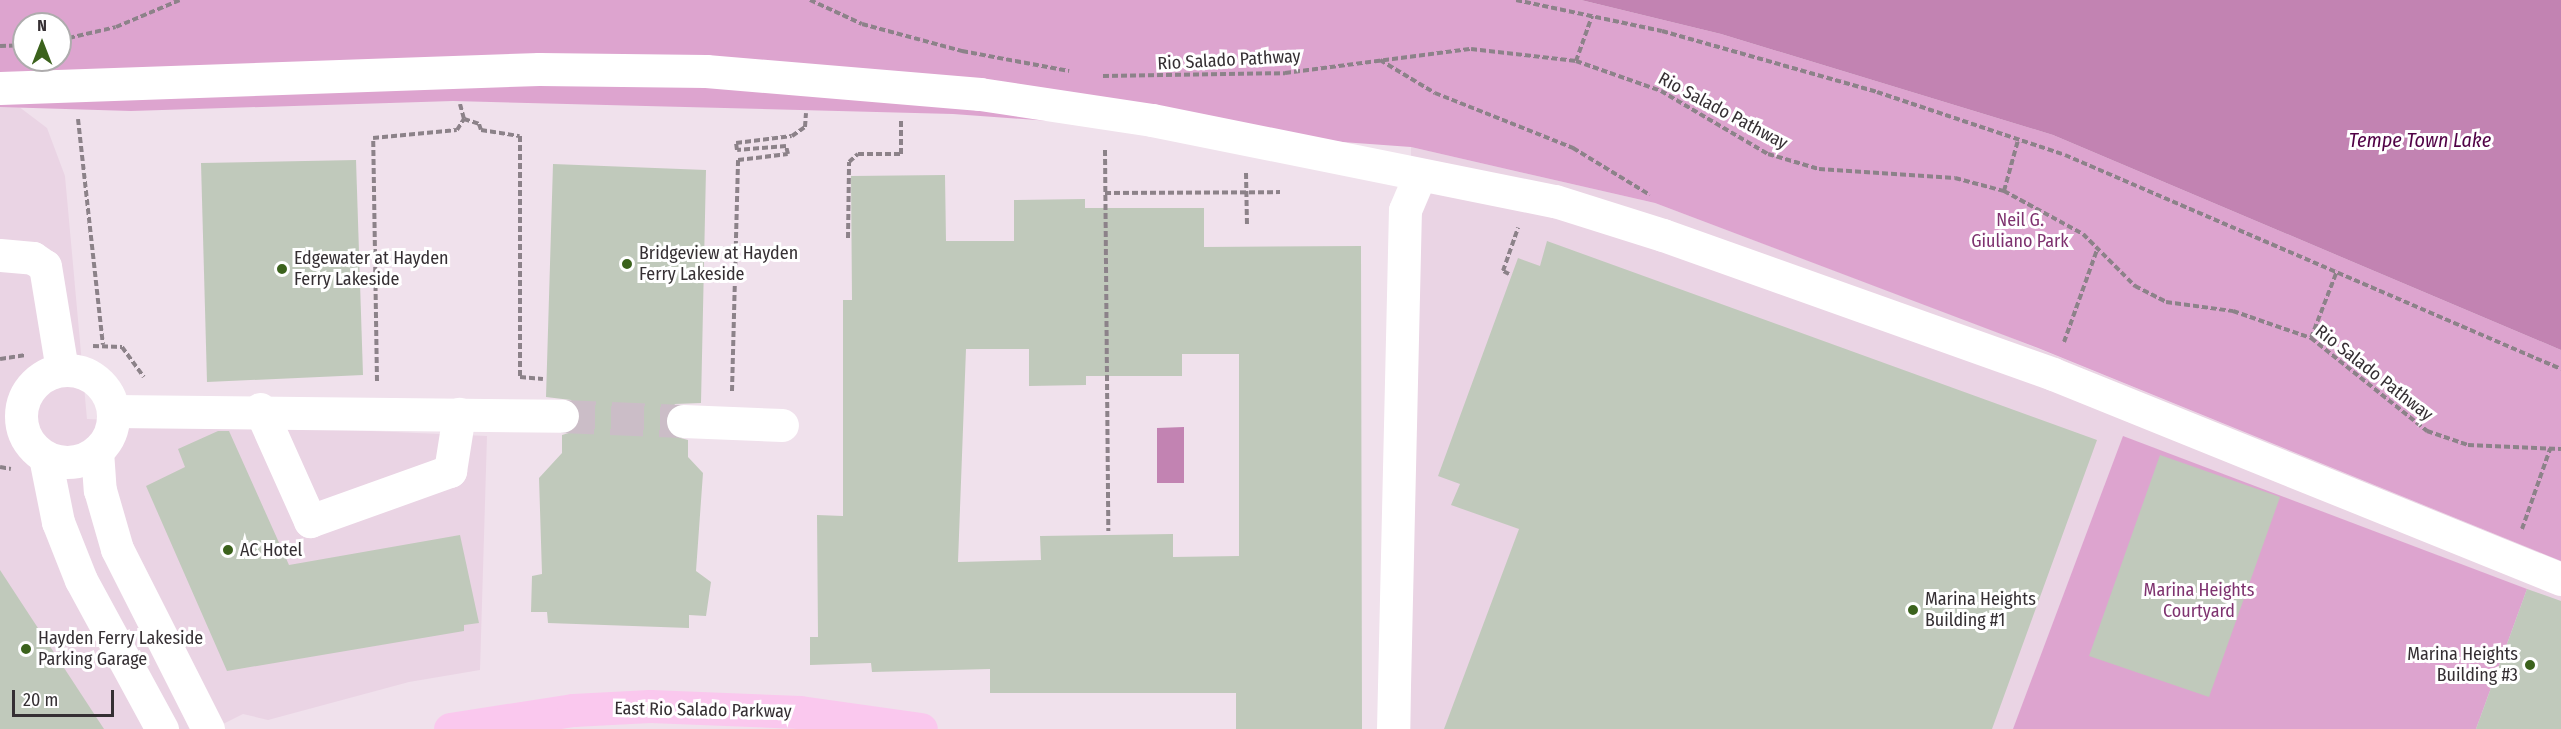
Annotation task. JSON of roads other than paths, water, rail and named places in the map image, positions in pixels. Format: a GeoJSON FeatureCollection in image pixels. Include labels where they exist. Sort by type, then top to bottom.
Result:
{"type":"FeatureCollection","features":[{"type":"Feature","properties":{"kind":"main road","name":"East Rio Salado Parkway"},"geometry":{"type":"LineString","coordinates":[[450,729],[573,710],[650,706],[800,712],[921,729]]}},
{"type":"Feature","properties":{"kind":"lane"},"geometry":{"type":"LineString","coordinates":[[0,88],[453,72],[706,71],[902,87],[1152,120],[1530,196],[1663,235],[2053,374],[2511,561],[2561,579]]}},
{"type":"Feature","properties":{"kind":"lane"},"geometry":{"type":"LineString","coordinates":[[1393,729],[1405,210],[1420,175]]}},
{"type":"Feature","properties":{"kind":"lane"},"geometry":{"type":"LineString","coordinates":[[0,255],[33,258],[45,266],[62,370]]}},
{"type":"Feature","properties":{"kind":"lane"},"geometry":{"type":"LineString","coordinates":[[45,457],[76,461],[97,451],[110,433],[113,411],[96,379],[62,370],[40,378],[29,389],[10,420],[45,457],[58,522],[81,580],[162,729]]}},
{"type":"Feature","properties":{"kind":"lane"},"geometry":{"type":"LineString","coordinates":[[113,411],[260,410],[562,416]]}},
{"type":"Feature","properties":{"kind":"lane"},"geometry":{"type":"LineString","coordinates":[[260,410],[310,521],[450,471],[459,414]]}},
{"type":"Feature","properties":{"kind":"lane"},"geometry":{"type":"LineString","coordinates":[[683,421],[782,425]]}},
{"type":"Feature","properties":{"kind":"lane"},"geometry":{"type":"LineString","coordinates":[[97,451],[100,490],[117,549],[208,729]]}},
{"type":"Feature","properties":{"kind":"water","name":"Tempe Town Lake"},"geometry":{"type":"Polygon","coordinates":[[[1581,0],[2561,0],[2561,350],[2053,135],[1721,34],[1581,0]]]}},
{"type":"Feature","properties":{"kind":"water"},"geometry":{"type":"Polygon","coordinates":[[[1184,427],[1184,483],[1157,483],[1157,428],[1184,427]]]}},
{"type":"Feature","properties":{"kind":"tunnel"},"geometry":{"type":"LineString","coordinates":[[562,416],[683,421]]}},
{"type":"Feature","properties":{"kind":"place","name":"Bridgeview at Hayden Ferry Lakeside"},"geometry":{"type":"Point","coordinates":[627,264]}},
{"type":"Feature","properties":{"kind":"place","name":"Edgewater at Hayden Ferry Lakeside"},"geometry":{"type":"Point","coordinates":[282,269]}},
{"type":"Feature","properties":{"kind":"place","name":"AC Hotel"},"geometry":{"type":"Point","coordinates":[228,550]}},
{"type":"Feature","properties":{"kind":"place","name":"Marina Heights Building #1"},"geometry":{"type":"Point","coordinates":[1913,610]}},
{"type":"Feature","properties":{"kind":"place","name":"Hayden Ferry Lakeside Parking Garage"},"geometry":{"type":"Point","coordinates":[26,649]}},
{"type":"Feature","properties":{"kind":"place","name":"Marina Heights Building #3"},"geometry":{"type":"Point","coordinates":[2530,665]}},
{"type":"Feature","properties":{"kind":"park label","name":"Neil G. Giuliano Park"},"geometry":{"type":"Point","coordinates":[2020,231]}},
{"type":"Feature","properties":{"kind":"park label","name":"Marina Heights Courtyard"},"geometry":{"type":"Point","coordinates":[2199,601]}}]}
